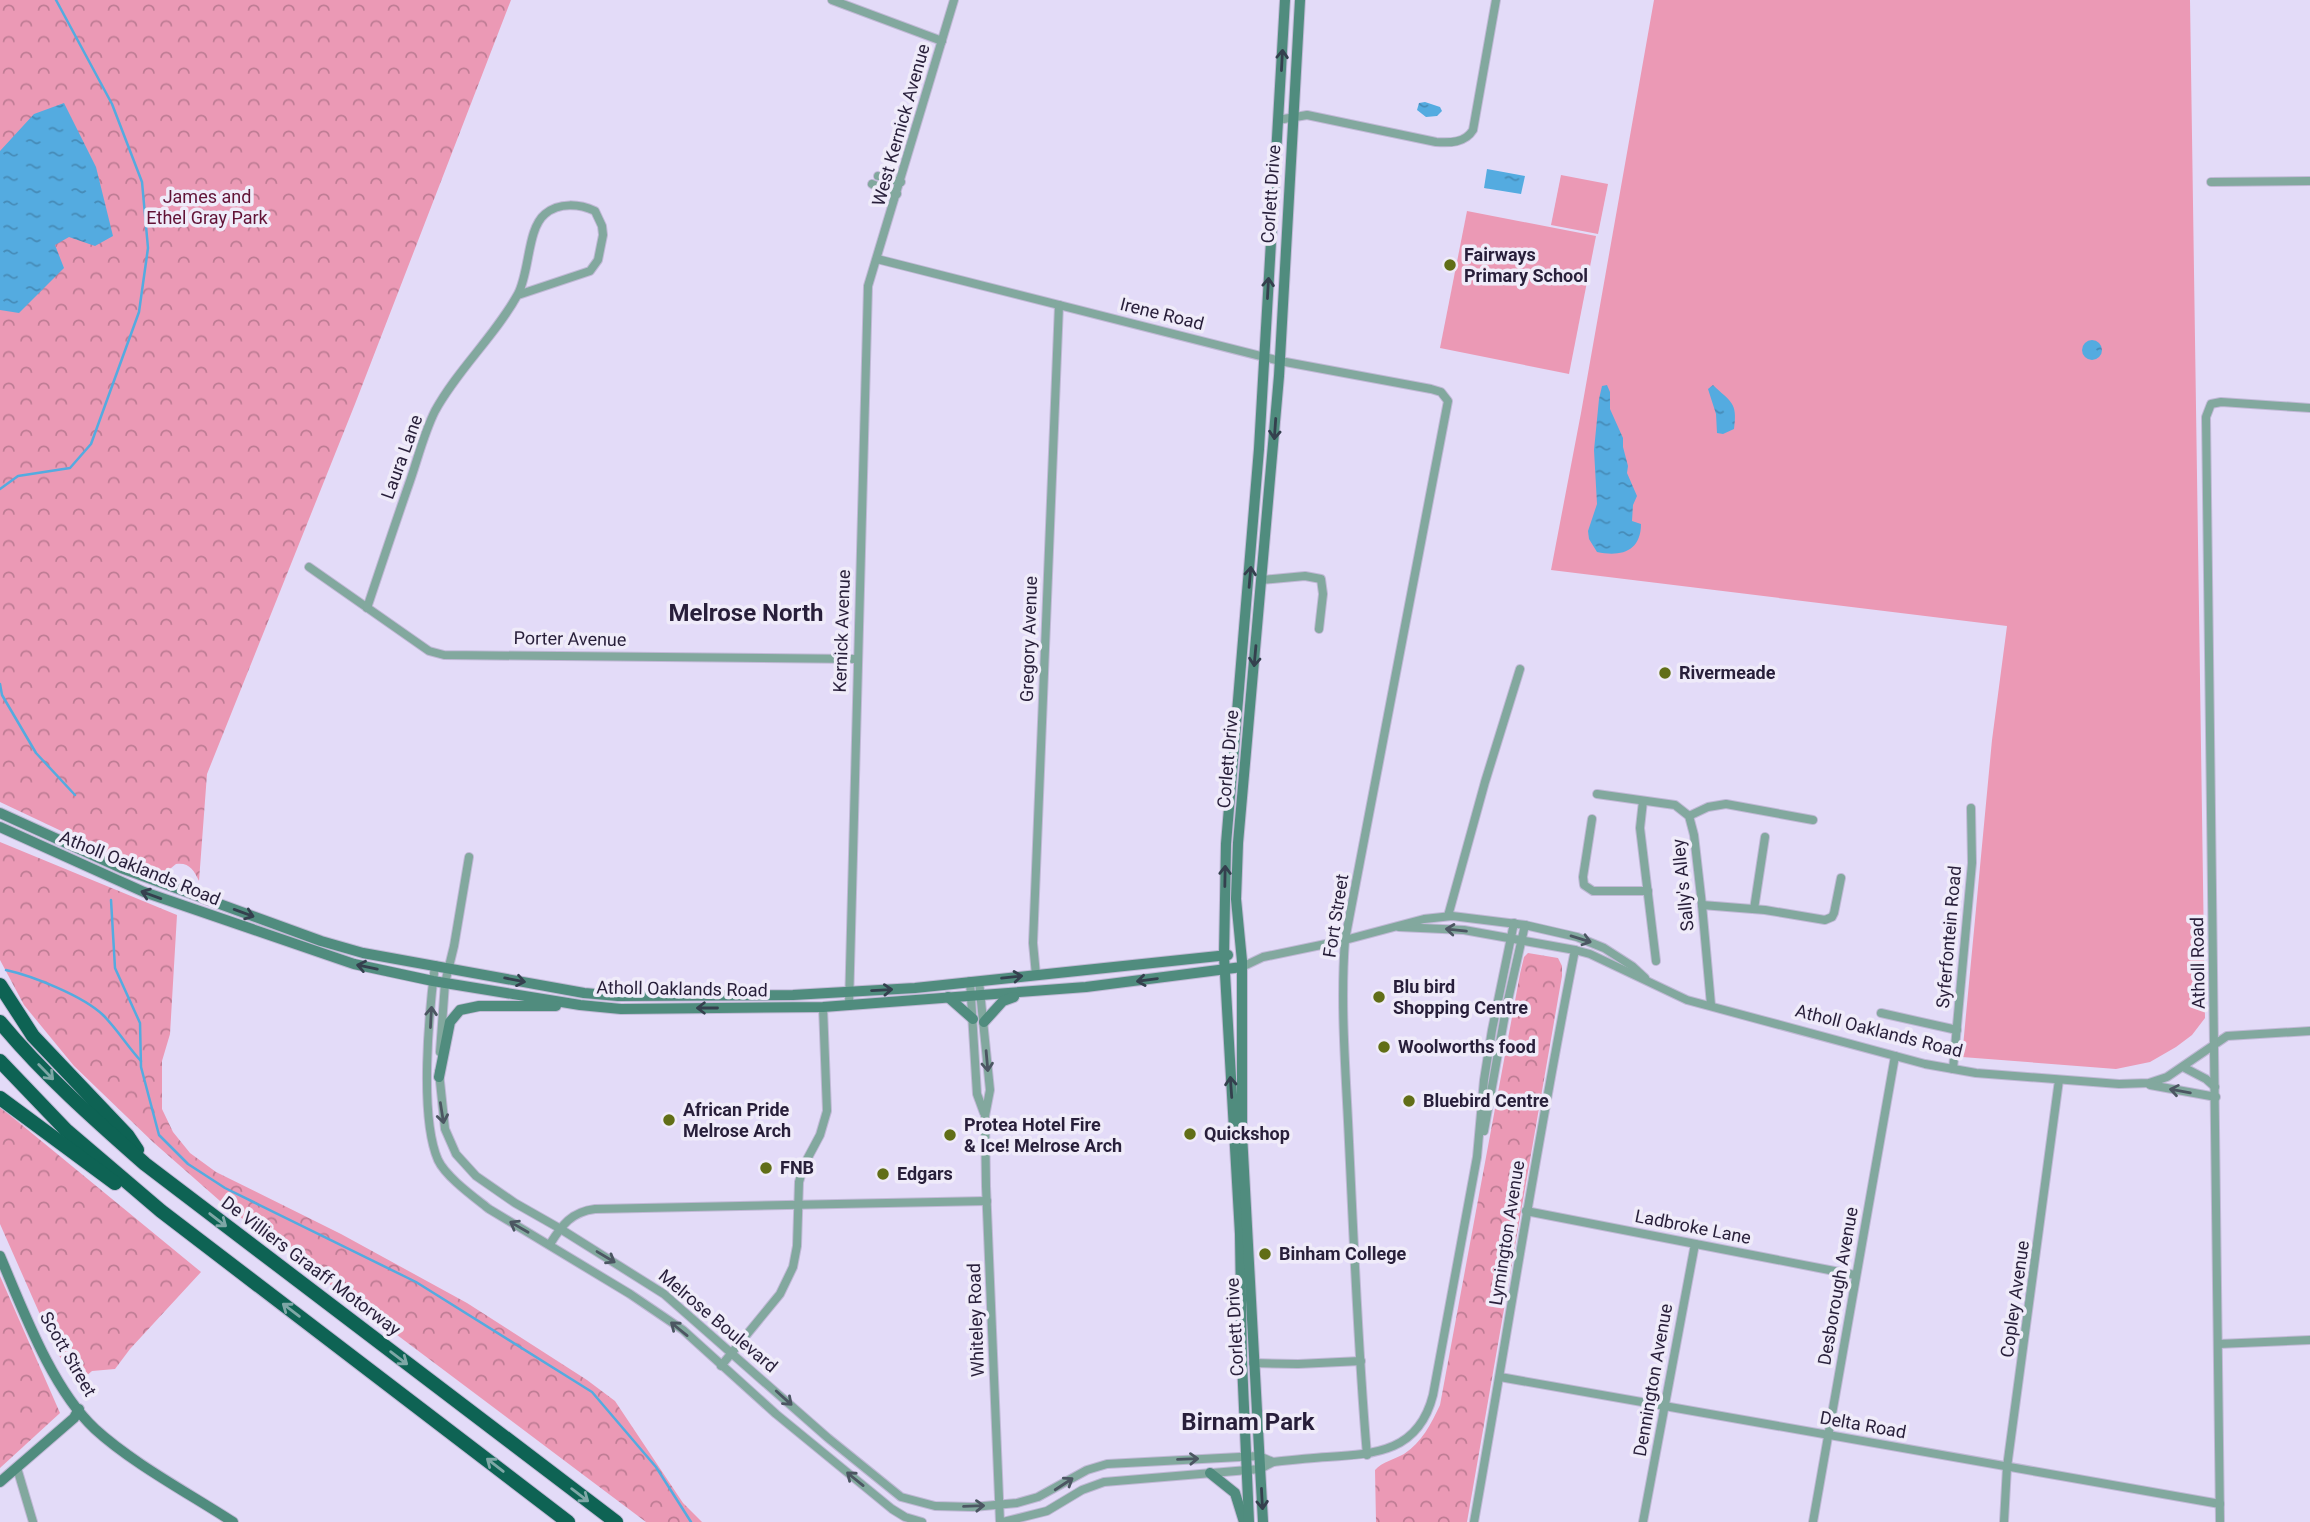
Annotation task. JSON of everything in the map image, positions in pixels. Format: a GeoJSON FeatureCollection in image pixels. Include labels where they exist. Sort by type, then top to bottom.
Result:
{"type":"FeatureCollection","features":[{"type":"Feature","properties":{"kind":"highway"},"geometry":{"type":"LineString","coordinates":[[0,985],[33,1036],[127,1135],[145,1164]]}},
{"type":"Feature","properties":{"kind":"highway","name":"De Villiers Graaff Motorway"},"geometry":{"type":"LineString","coordinates":[[0,1021],[52,1079],[145,1164],[616,1522]]}},
{"type":"Feature","properties":{"kind":"highway"},"geometry":{"type":"LineString","coordinates":[[0,1061],[66,1130],[161,1211],[568,1522]]}},
{"type":"Feature","properties":{"kind":"highway"},"geometry":{"type":"LineString","coordinates":[[0,1098],[90,1167],[161,1211]]}},
{"type":"Feature","properties":{"kind":"street"},"geometry":{"type":"LineString","coordinates":[[832,0],[942,41]]}},
{"type":"Feature","properties":{"kind":"street","name":"West Kernick Avenue"},"geometry":{"type":"LineString","coordinates":[[877,259],[954,0]]}},
{"type":"Feature","properties":{"kind":"street","name":"Corlett Drive"},"geometry":{"type":"LineString","coordinates":[[1263,1522],[1254,1470],[1247,1457],[1240,1234],[1224,956],[1226,844],[1250,573],[1285,0]]}},
{"type":"Feature","properties":{"kind":"street","name":"Corlett Drive"},"geometry":{"type":"LineString","coordinates":[[1249,1522],[1254,1470],[1259,1456],[1242,1134],[1242,953],[1236,900],[1238,843],[1280,361],[1300,0]]}},
{"type":"Feature","properties":{"kind":"street"},"geometry":{"type":"LineString","coordinates":[[1278,120],[1307,115],[1436,142],[1450,143],[1467,138],[1473,130],[1496,0]]}},
{"type":"Feature","properties":{"kind":"street"},"geometry":{"type":"LineString","coordinates":[[878,176],[901,183]]}},
{"type":"Feature","properties":{"kind":"street"},"geometry":{"type":"LineString","coordinates":[[2211,182],[2310,181]]}},
{"type":"Feature","properties":{"kind":"street"},"geometry":{"type":"LineString","coordinates":[[872,184],[897,194]]}},
{"type":"Feature","properties":{"kind":"street","name":"Laura Lane"},"geometry":{"type":"LineString","coordinates":[[367,608],[429,423],[518,295],[526,278],[536,225],[545,214],[556,208],[580,205],[595,211],[603,226],[602,247],[598,260],[590,271],[518,295]]}},
{"type":"Feature","properties":{"kind":"street","name":"Irene Road"},"geometry":{"type":"LineString","coordinates":[[877,259],[1280,361],[1441,392]]}},
{"type":"Feature","properties":{"kind":"street","name":"Kernick Avenue"},"geometry":{"type":"LineString","coordinates":[[849,1006],[868,294],[870,277],[877,259]]}},
{"type":"Feature","properties":{"kind":"street","name":"Gregory Avenue"},"geometry":{"type":"LineString","coordinates":[[1036,975],[1033,943],[1059,304]]}},
{"type":"Feature","properties":{"kind":"street","name":"Fort Street"},"geometry":{"type":"LineString","coordinates":[[1367,1455],[1344,1038],[1345,940],[1448,409],[1448,401],[1441,392]]}},
{"type":"Feature","properties":{"kind":"street","name":"Atholl Road"},"geometry":{"type":"LineString","coordinates":[[2220,1522],[2207,411],[2211,404],[2227,402],[2310,408]]}},
{"type":"Feature","properties":{"kind":"street","name":"Porter Avenue"},"geometry":{"type":"LineString","coordinates":[[309,567],[429,651],[444,655],[857,659]]}},
{"type":"Feature","properties":{"kind":"street"},"geometry":{"type":"LineString","coordinates":[[1262,580],[1305,576],[1321,579],[1323,594],[1319,629]]}},
{"type":"Feature","properties":{"kind":"street"},"geometry":{"type":"LineString","coordinates":[[1448,916],[1520,669]]}},
{"type":"Feature","properties":{"kind":"street","name":"Sally's Alley"},"geometry":{"type":"LineString","coordinates":[[1597,794],[1675,805],[1689,816],[1694,835],[1711,1005]]}},
{"type":"Feature","properties":{"kind":"street"},"geometry":{"type":"LineString","coordinates":[[1643,801],[1640,828],[1656,961]]}},
{"type":"Feature","properties":{"kind":"street"},"geometry":{"type":"LineString","coordinates":[[1689,816],[1708,807],[1726,804],[1813,820]]}},
{"type":"Feature","properties":{"kind":"street","name":"Syferfontein Road"},"geometry":{"type":"LineString","coordinates":[[1953,1069],[1972,863],[1971,808]]}},
{"type":"Feature","properties":{"kind":"street","name":"Atholl Oaklands Road"},"geometry":{"type":"LineString","coordinates":[[0,813],[121,868],[321,941],[363,953],[584,993],[618,996],[793,995],[915,988],[1242,953],[1263,957]]}},
{"type":"Feature","properties":{"kind":"street"},"geometry":{"type":"LineString","coordinates":[[1592,819],[1584,884],[1593,891],[1648,891]]}},
{"type":"Feature","properties":{"kind":"street","name":"Atholl Oaklands Road"},"geometry":{"type":"LineString","coordinates":[[0,827],[107,877],[190,909],[354,964],[439,982],[621,1009],[849,1006],[1121,984],[1242,967],[1263,957],[1345,940],[1423,919],[1448,916],[1525,925],[1593,943],[1633,966],[1653,984]]}},
{"type":"Feature","properties":{"kind":"street"},"geometry":{"type":"LineString","coordinates":[[1754,909],[1765,837]]}},
{"type":"Feature","properties":{"kind":"street","name":"Melrose Boulevard"},"geometry":{"type":"LineString","coordinates":[[468,857],[454,946],[448,968],[439,982],[427,1088],[431,1136],[439,1162],[471,1195],[489,1209],[550,1244],[683,1330],[812,1445],[892,1509],[905,1517],[922,1522]]}},
{"type":"Feature","properties":{"kind":"street"},"geometry":{"type":"LineString","coordinates":[[1702,905],[1754,909],[1817,920],[1828,919],[1834,913],[1841,878]]}},
{"type":"Feature","properties":{"kind":"street"},"geometry":{"type":"LineString","coordinates":[[1001,1522],[1047,1511],[1082,1490],[1104,1482],[1254,1470],[1273,1461],[1367,1455],[1403,1441],[1420,1425],[1430,1407],[1477,1157],[1489,1045],[1514,923]]}},
{"type":"Feature","properties":{"kind":"street"},"geometry":{"type":"LineString","coordinates":[[1477,1157],[1484,1135],[1506,1009],[1525,925]]}},
{"type":"Feature","properties":{"kind":"street","name":"Atholl Oaklands Road"},"geometry":{"type":"LineString","coordinates":[[1399,927],[1464,930],[1575,950],[1590,954],[1687,1000],[1953,1069],[2059,1080],[2145,1083],[2162,1080],[2215,1042]]}},
{"type":"Feature","properties":{"kind":"street","name":"Lymington Avenue"},"geometry":{"type":"LineString","coordinates":[[1474,1522],[1500,1377],[1525,1211],[1575,950]]}},
{"type":"Feature","properties":{"kind":"street","name":"Melrose Boulevard"},"geometry":{"type":"LineString","coordinates":[[435,965],[439,982],[439,1077],[445,1129],[449,1142],[467,1168],[485,1184],[664,1294],[828,1438],[901,1496],[935,1506],[1000,1505],[1030,1501],[1096,1467],[1137,1461],[1259,1456]]}},
{"type":"Feature","properties":{"kind":"street"},"geometry":{"type":"LineString","coordinates":[[1094,970],[1113,977],[1121,984]]}},
{"type":"Feature","properties":{"kind":"street","name":"Whiteley Road"},"geometry":{"type":"LineString","coordinates":[[974,981],[990,1090],[985,1116],[987,1201],[1001,1522]]}},
{"type":"Feature","properties":{"kind":"street"},"geometry":{"type":"LineString","coordinates":[[948,997],[978,1020],[1003,1002],[1026,993]]}},
{"type":"Feature","properties":{"kind":"street"},"geometry":{"type":"LineString","coordinates":[[439,1077],[450,1022],[460,1010],[479,1006],[580,1005]]}},
{"type":"Feature","properties":{"kind":"street"},"geometry":{"type":"LineString","coordinates":[[721,1366],[787,1283],[796,1253],[802,1173],[821,1135],[827,1111],[822,1007]]}},
{"type":"Feature","properties":{"kind":"street"},"geometry":{"type":"LineString","coordinates":[[1881,1013],[1957,1030]]}},
{"type":"Feature","properties":{"kind":"street"},"geometry":{"type":"LineString","coordinates":[[2215,1042],[2242,1033],[2310,1031]]}},
{"type":"Feature","properties":{"kind":"street","name":"Desborough Avenue"},"geometry":{"type":"LineString","coordinates":[[1812,1522],[1895,1056]]}},
{"type":"Feature","properties":{"kind":"street"},"geometry":{"type":"LineString","coordinates":[[2183,1067],[2216,1087]]}},
{"type":"Feature","properties":{"kind":"street","name":"Copley Avenue"},"geometry":{"type":"LineString","coordinates":[[2004,1522],[2007,1467],[2059,1080]]}},
{"type":"Feature","properties":{"kind":"street","name":"Atholl Oaklands Road"},"geometry":{"type":"LineString","coordinates":[[2145,1083],[2216,1097]]}},
{"type":"Feature","properties":{"kind":"street"},"geometry":{"type":"LineString","coordinates":[[550,1244],[559,1228],[572,1216],[595,1209],[987,1201]]}},
{"type":"Feature","properties":{"kind":"street","name":"Ladbroke Lane"},"geometry":{"type":"LineString","coordinates":[[1525,1211],[1855,1275]]}},
{"type":"Feature","properties":{"kind":"street","name":"Dennington Avenue"},"geometry":{"type":"LineString","coordinates":[[1643,1522],[1695,1244]]}},
{"type":"Feature","properties":{"kind":"street","name":"Scott Street"},"geometry":{"type":"LineString","coordinates":[[0,1256],[35,1337],[79,1414],[139,1461],[233,1522]]}},
{"type":"Feature","properties":{"kind":"street"},"geometry":{"type":"LineString","coordinates":[[2218,1344],[2310,1340]]}},
{"type":"Feature","properties":{"kind":"street"},"geometry":{"type":"LineString","coordinates":[[1253,1363],[1361,1361]]}},
{"type":"Feature","properties":{"kind":"street","name":"Delta Road"},"geometry":{"type":"LineString","coordinates":[[1500,1377],[2220,1504]]}},
{"type":"Feature","properties":{"kind":"street"},"geometry":{"type":"LineString","coordinates":[[0,1482],[79,1414]]}},
{"type":"Feature","properties":{"kind":"street"},"geometry":{"type":"LineString","coordinates":[[1259,1456],[1273,1461]]}},
{"type":"Feature","properties":{"kind":"street"},"geometry":{"type":"LineString","coordinates":[[17,1468],[33,1522]]}},
{"type":"Feature","properties":{"kind":"street"},"geometry":{"type":"LineString","coordinates":[[1210,1473],[1235,1493],[1244,1522]]}},
{"type":"Feature","properties":{"kind":"green space","name":"James and Ethel Gray Park"},"geometry":{"type":"Polygon","coordinates":[[[0,0],[511,0],[355,404],[207,774],[199,881],[193,870],[184,864],[176,864],[165,873],[108,853],[0,802],[0,0]]]}},
{"type":"Feature","properties":{"kind":"green space"},"geometry":{"type":"Polygon","coordinates":[[[1654,0],[2190,0],[2205,1018],[2192,1035],[2150,1062],[2116,1069],[1962,1057],[1992,740],[2007,626],[1551,570],[1654,0]]]}},
{"type":"Feature","properties":{"kind":"green space"},"geometry":{"type":"Polygon","coordinates":[[[1561,175],[1608,184],[1598,234],[1551,225],[1561,175]]]}},
{"type":"Feature","properties":{"kind":"green space"},"geometry":{"type":"Polygon","coordinates":[[[1467,211],[1596,236],[1569,374],[1440,348],[1467,211]]]}},
{"type":"Feature","properties":{"kind":"green space"},"geometry":{"type":"Polygon","coordinates":[[[0,842],[177,915],[170,1034],[162,1061],[162,1109],[173,1132],[190,1153],[216,1172],[341,1234],[467,1303],[587,1380],[615,1401],[683,1503],[702,1522],[646,1522],[228,1208],[153,1142],[74,1066],[24,1005],[0,960],[0,842]]]}},
{"type":"Feature","properties":{"kind":"green space"},"geometry":{"type":"Polygon","coordinates":[[[1528,953],[1558,958],[1562,966],[1562,976],[1467,1522],[1376,1522],[1375,1470],[1416,1444],[1440,1405],[1520,974],[1524,957],[1528,953]]]}},
{"type":"Feature","properties":{"kind":"green space"},"geometry":{"type":"Polygon","coordinates":[[[0,1107],[201,1272],[115,1369],[92,1371],[79,1382],[57,1353],[0,1224],[0,1107]]]}},
{"type":"Feature","properties":{"kind":"green space"},"geometry":{"type":"Polygon","coordinates":[[[0,1276],[60,1413],[0,1468],[0,1276]]]}},
{"type":"Feature","properties":{"kind":"water"},"geometry":{"type":"Polygon","coordinates":[[[1425,102],[1440,107],[1442,111],[1437,116],[1426,117],[1417,110],[1419,103],[1425,102]]]}},
{"type":"Feature","properties":{"kind":"water"},"geometry":{"type":"Polygon","coordinates":[[[64,103],[96,167],[113,236],[95,246],[69,237],[55,245],[64,268],[19,313],[0,310],[0,151],[34,114],[64,103]]]}},
{"type":"Feature","properties":{"kind":"water"},"geometry":{"type":"Polygon","coordinates":[[[1487,169],[1525,176],[1521,194],[1484,188],[1487,169]]]}},
{"type":"Feature","properties":{"kind":"water"},"geometry":{"type":"Polygon","coordinates":[[[2092,340],[2099,343],[2102,350],[2099,357],[2092,360],[2085,357],[2082,350],[2085,343],[2092,340]]]}},
{"type":"Feature","properties":{"kind":"water"},"geometry":{"type":"Polygon","coordinates":[[[1607,385],[1610,392],[1610,409],[1623,438],[1627,473],[1637,496],[1633,505],[1632,521],[1641,524],[1640,533],[1633,546],[1614,554],[1597,552],[1589,539],[1588,531],[1597,504],[1594,450],[1599,399],[1602,386],[1607,385]]]}},
{"type":"Feature","properties":{"kind":"water"},"geometry":{"type":"Polygon","coordinates":[[[1713,385],[1734,407],[1734,429],[1723,434],[1717,433],[1716,414],[1708,389],[1713,385]]]}},
{"type":"Feature","properties":{"kind":"waterway"},"geometry":{"type":"LineString","coordinates":[[0,489],[18,476],[70,468],[91,444],[139,312],[148,248],[142,182],[112,104],[56,0]]}},
{"type":"Feature","properties":{"kind":"waterway"},"geometry":{"type":"LineString","coordinates":[[0,684],[2,695],[36,753],[75,795]]}},
{"type":"Feature","properties":{"kind":"waterway"},"geometry":{"type":"LineString","coordinates":[[111,900],[115,968],[140,1023],[141,1067],[159,1135],[188,1164],[225,1188],[416,1282],[592,1392],[656,1467],[691,1522]]}},
{"type":"Feature","properties":{"kind":"waterway"},"geometry":{"type":"LineString","coordinates":[[6,970],[57,988],[94,1008],[108,1020],[141,1061]]}},
{"type":"Feature","properties":{"kind":"place","name":"Fairways Primary School"},"geometry":{"type":"Point","coordinates":[1450,265]}},
{"type":"Feature","properties":{"kind":"place","name":"Rivermeade"},"geometry":{"type":"Point","coordinates":[1665,673]}},
{"type":"Feature","properties":{"kind":"place","name":"Blu bird Shopping Centre"},"geometry":{"type":"Point","coordinates":[1379,997]}},
{"type":"Feature","properties":{"kind":"place","name":"Woolworths food"},"geometry":{"type":"Point","coordinates":[1384,1047]}},
{"type":"Feature","properties":{"kind":"place","name":"Bluebird Centre"},"geometry":{"type":"Point","coordinates":[1409,1101]}},
{"type":"Feature","properties":{"kind":"place","name":"African Pride Melrose Arch"},"geometry":{"type":"Point","coordinates":[669,1120]}},
{"type":"Feature","properties":{"kind":"place","name":"Quickshop"},"geometry":{"type":"Point","coordinates":[1190,1134]}},
{"type":"Feature","properties":{"kind":"place","name":"Protea Hotel Fire & Ice! Melrose Arch"},"geometry":{"type":"Point","coordinates":[950,1135]}},
{"type":"Feature","properties":{"kind":"place","name":"FNB"},"geometry":{"type":"Point","coordinates":[766,1168]}},
{"type":"Feature","properties":{"kind":"place","name":"Edgars"},"geometry":{"type":"Point","coordinates":[883,1174]}},
{"type":"Feature","properties":{"kind":"place","name":"Binham College"},"geometry":{"type":"Point","coordinates":[1265,1254]}},
{"type":"Feature","properties":{"kind":"district","name":"Melrose North"},"geometry":{"type":"Point","coordinates":[746,613]}},
{"type":"Feature","properties":{"kind":"district","name":"Birnam Park"},"geometry":{"type":"Point","coordinates":[1248,1422]}}]}
